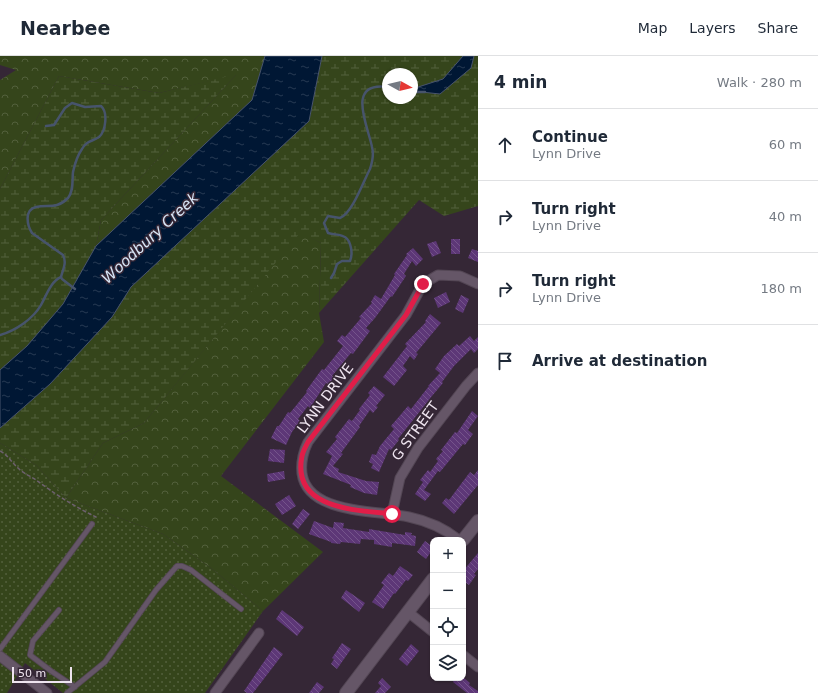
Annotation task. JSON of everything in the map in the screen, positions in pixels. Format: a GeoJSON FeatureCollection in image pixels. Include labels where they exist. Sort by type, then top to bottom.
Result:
{"type":"FeatureCollection","features":[{"type":"Feature","properties":{"kind":"street","name":"LYNN DRIVE"},"geometry":{"type":"LineString","coordinates":[[455,537],[447,530],[431,523],[410,517],[351,509],[328,504],[318,499],[308,489],[302,475],[302,456],[308,442],[406,315],[423,284],[438,275],[460,276],[478,284]]}},
{"type":"Feature","properties":{"kind":"street","name":"G STREET"},"geometry":{"type":"LineString","coordinates":[[392,514],[400,478],[414,454],[466,386],[478,373]]}},
{"type":"Feature","properties":{"kind":"street"},"geometry":{"type":"LineString","coordinates":[[465,537],[478,521]]}},
{"type":"Feature","properties":{"kind":"street"},"geometry":{"type":"LineString","coordinates":[[346,693],[430,583]]}},
{"type":"Feature","properties":{"kind":"street"},"geometry":{"type":"LineString","coordinates":[[408,612],[430,630]]}},
{"type":"Feature","properties":{"kind":"street"},"geometry":{"type":"LineString","coordinates":[[215,693],[259,633]]}},
{"type":"Feature","properties":{"kind":"street"},"geometry":{"type":"LineString","coordinates":[[0,656],[47,693]]}},
{"type":"Feature","properties":{"kind":"street"},"geometry":{"type":"LineString","coordinates":[[466,657],[478,667]]}},
{"type":"Feature","properties":{"kind":"lane"},"geometry":{"type":"LineString","coordinates":[[0,649],[92,524]]}},
{"type":"Feature","properties":{"kind":"lane"},"geometry":{"type":"LineString","coordinates":[[67,693],[105,662],[156,590],[177,566],[182,566],[191,570],[240,610]]}},
{"type":"Feature","properties":{"kind":"lane"},"geometry":{"type":"LineString","coordinates":[[59,610],[33,641],[30,655],[75,687]]}},
{"type":"Feature","properties":{"kind":"path"},"geometry":{"type":"LineString","coordinates":[[0,452],[5,454],[17,468],[53,493],[72,502],[96,517],[92,524]]}},
{"type":"Feature","properties":{"kind":"green space"},"geometry":{"type":"Polygon","coordinates":[[[0,56],[265,56],[252,100],[96,246],[101,220],[236,75],[159,93],[59,76],[0,189],[0,80],[16,70],[0,65],[0,56]]]}},
{"type":"Feature","properties":{"kind":"green space"},"geometry":{"type":"Polygon","coordinates":[[[322,56],[463,56],[443,79],[418,87],[418,68],[382,68],[382,104],[418,104],[418,92],[440,94],[471,68],[474,56],[478,56],[478,206],[444,216],[419,200],[319,313],[321,243],[300,233],[144,423],[103,443],[66,498],[36,465],[0,443],[0,428],[50,384],[112,317],[131,287],[309,121],[322,56]]]}},
{"type":"Feature","properties":{"kind":"green space"},"geometry":{"type":"Polygon","coordinates":[[[237,74],[101,220],[96,246],[63,304],[27,346],[0,370],[0,189],[59,76],[159,93],[237,74]]]}},
{"type":"Feature","properties":{"kind":"green space"},"geometry":{"type":"Polygon","coordinates":[[[300,232],[321,243],[319,313],[324,342],[221,476],[323,552],[263,611],[211,568],[163,534],[66,498],[103,443],[144,423],[300,232]]]}},
{"type":"Feature","properties":{"kind":"green space"},"geometry":{"type":"Polygon","coordinates":[[[0,443],[36,465],[66,498],[163,534],[211,568],[263,611],[205,693],[63,693],[25,663],[7,693],[0,693],[0,443]]]}},
{"type":"Feature","properties":{"kind":"water","name":"Woodbury Creek"},"geometry":{"type":"Polygon","coordinates":[[[265,56],[322,56],[309,121],[131,287],[112,317],[50,384],[0,428],[0,370],[27,346],[63,304],[96,246],[252,100],[265,56]]]}},
{"type":"Feature","properties":{"kind":"water"},"geometry":{"type":"Polygon","coordinates":[[[463,56],[474,56],[471,68],[440,94],[418,92],[418,87],[443,79],[463,56]]]}},
{"type":"Feature","properties":{"kind":"building"},"geometry":{"type":"Polygon","coordinates":[[[451,239],[460,239],[460,254],[451,254],[451,239]]]}},
{"type":"Feature","properties":{"kind":"building"},"geometry":{"type":"Polygon","coordinates":[[[436,241],[441,253],[432,257],[427,244],[436,241]]]}},
{"type":"Feature","properties":{"kind":"building"},"geometry":{"type":"Polygon","coordinates":[[[413,248],[423,259],[416,266],[412,261],[404,274],[406,276],[392,297],[391,296],[366,328],[370,331],[353,354],[351,353],[332,376],[334,377],[329,385],[326,383],[310,408],[308,406],[298,419],[300,421],[292,432],[286,445],[271,438],[277,426],[279,426],[288,412],[290,413],[307,392],[306,391],[322,369],[324,370],[343,346],[337,341],[342,335],[345,337],[361,318],[359,317],[372,303],[371,302],[375,295],[381,299],[395,275],[394,274],[407,255],[406,254],[413,248]]]}},
{"type":"Feature","properties":{"kind":"building"},"geometry":{"type":"Polygon","coordinates":[[[472,249],[478,251],[478,262],[468,258],[472,249]]]}},
{"type":"Feature","properties":{"kind":"building"},"geometry":{"type":"Polygon","coordinates":[[[446,292],[450,302],[438,308],[434,298],[446,292]]]}},
{"type":"Feature","properties":{"kind":"building"},"geometry":{"type":"Polygon","coordinates":[[[461,295],[469,299],[463,313],[455,309],[461,295]]]}},
{"type":"Feature","properties":{"kind":"building"},"geometry":{"type":"Polygon","coordinates":[[[430,314],[441,323],[416,353],[418,354],[414,360],[410,356],[403,366],[407,370],[394,386],[383,377],[407,346],[405,344],[426,322],[425,321],[430,314]]]}},
{"type":"Feature","properties":{"kind":"building"},"geometry":{"type":"Polygon","coordinates":[[[470,336],[474,341],[478,337],[478,349],[474,353],[471,349],[454,366],[442,382],[443,383],[398,439],[399,440],[391,450],[389,449],[379,472],[371,468],[373,464],[369,462],[372,454],[376,455],[380,446],[394,429],[391,426],[408,406],[411,409],[440,373],[435,369],[444,356],[457,344],[459,346],[470,336]]]}},
{"type":"Feature","properties":{"kind":"building"},"geometry":{"type":"Polygon","coordinates":[[[374,386],[385,395],[376,406],[378,407],[373,413],[370,410],[359,426],[360,427],[341,453],[343,454],[333,466],[339,469],[338,472],[366,481],[379,482],[377,495],[364,493],[350,487],[351,485],[323,474],[332,456],[326,452],[337,439],[335,437],[349,419],[352,421],[360,410],[359,409],[370,395],[368,393],[374,386]]]}},
{"type":"Feature","properties":{"kind":"building"},"geometry":{"type":"Polygon","coordinates":[[[472,411],[478,416],[468,430],[473,434],[440,472],[438,471],[424,490],[431,494],[425,501],[415,494],[423,482],[420,480],[428,470],[430,472],[438,461],[436,459],[443,451],[441,450],[455,432],[457,433],[472,411]]]}},
{"type":"Feature","properties":{"kind":"building"},"geometry":{"type":"Polygon","coordinates":[[[270,449],[285,450],[284,463],[268,461],[270,449]]]}},
{"type":"Feature","properties":{"kind":"building"},"geometry":{"type":"Polygon","coordinates":[[[478,470],[478,485],[454,514],[442,503],[446,498],[449,500],[470,472],[474,475],[478,470]]]}},
{"type":"Feature","properties":{"kind":"building"},"geometry":{"type":"Polygon","coordinates":[[[284,471],[285,479],[268,482],[267,474],[284,471]]]}},
{"type":"Feature","properties":{"kind":"building"},"geometry":{"type":"Polygon","coordinates":[[[289,495],[296,506],[282,515],[275,504],[289,495]]]}},
{"type":"Feature","properties":{"kind":"building"},"geometry":{"type":"Polygon","coordinates":[[[303,509],[310,514],[298,529],[292,524],[303,509]]]}},
{"type":"Feature","properties":{"kind":"building"},"geometry":{"type":"Polygon","coordinates":[[[314,521],[333,528],[334,522],[344,523],[343,528],[369,532],[369,529],[405,535],[405,532],[412,533],[411,535],[416,536],[415,546],[392,543],[392,547],[374,544],[374,540],[361,539],[360,544],[341,542],[340,544],[331,543],[309,534],[314,521]]]}},
{"type":"Feature","properties":{"kind":"building"},"geometry":{"type":"Polygon","coordinates":[[[425,541],[430,545],[430,553],[426,559],[417,552],[425,541]]]}},
{"type":"Feature","properties":{"kind":"building"},"geometry":{"type":"Polygon","coordinates":[[[478,553],[478,569],[469,585],[466,583],[466,567],[478,553]]]}},
{"type":"Feature","properties":{"kind":"building"},"geometry":{"type":"Polygon","coordinates":[[[400,566],[413,575],[408,581],[406,580],[395,594],[394,593],[383,609],[372,602],[384,585],[381,583],[389,573],[393,576],[400,566]]]}},
{"type":"Feature","properties":{"kind":"building"},"geometry":{"type":"Polygon","coordinates":[[[346,590],[365,603],[359,612],[341,598],[346,590]]]}},
{"type":"Feature","properties":{"kind":"building"},"geometry":{"type":"Polygon","coordinates":[[[282,610],[304,627],[297,636],[276,619],[282,610]]]}},
{"type":"Feature","properties":{"kind":"building"},"geometry":{"type":"Polygon","coordinates":[[[342,643],[351,649],[337,669],[331,664],[334,659],[332,658],[342,643]]]}},
{"type":"Feature","properties":{"kind":"building"},"geometry":{"type":"Polygon","coordinates":[[[411,644],[419,651],[407,666],[399,659],[411,644]]]}},
{"type":"Feature","properties":{"kind":"building"},"geometry":{"type":"Polygon","coordinates":[[[274,647],[283,654],[253,693],[247,693],[244,691],[274,647]]]}},
{"type":"Feature","properties":{"kind":"building"},"geometry":{"type":"Polygon","coordinates":[[[382,678],[391,687],[385,693],[375,693],[381,686],[378,683],[382,678]]]}},
{"type":"Feature","properties":{"kind":"building"},"geometry":{"type":"Polygon","coordinates":[[[466,680],[470,683],[469,685],[478,691],[478,693],[467,693],[453,682],[466,681],[466,680]]]}},
{"type":"Feature","properties":{"kind":"building"},"geometry":{"type":"Polygon","coordinates":[[[317,682],[324,687],[319,693],[309,693],[317,682]]]}},
{"type":"Feature","properties":{"kind":"waterway"},"geometry":{"type":"LineString","coordinates":[[331,278],[337,264],[342,261],[350,261],[352,251],[350,243],[346,237],[328,233],[324,223],[328,216],[340,218],[349,210],[370,169],[373,150],[362,107],[363,98],[367,91],[375,87],[382,87]]}},
{"type":"Feature","properties":{"kind":"waterway"},"geometry":{"type":"LineString","coordinates":[[418,92],[425,92]]}},
{"type":"Feature","properties":{"kind":"waterway"},"geometry":{"type":"LineString","coordinates":[[0,335],[28,320],[38,310],[54,282],[61,277],[65,263],[63,255],[32,233],[28,222],[28,214],[36,207],[60,204],[68,198],[72,189],[73,172],[77,157],[86,144],[99,137],[101,134],[105,126],[105,113],[101,106],[85,107],[72,103],[65,108],[54,125],[46,126]]}},
{"type":"Feature","properties":{"kind":"waterway"},"geometry":{"type":"LineString","coordinates":[[61,277],[75,289]]}},
{"type":"Feature","properties":{"kind":"route"},"geometry":{"type":"LineString","coordinates":[[392,514],[351,509],[328,504],[318,499],[308,489],[302,475],[302,456],[308,442],[406,315],[423,284]]}}]}
